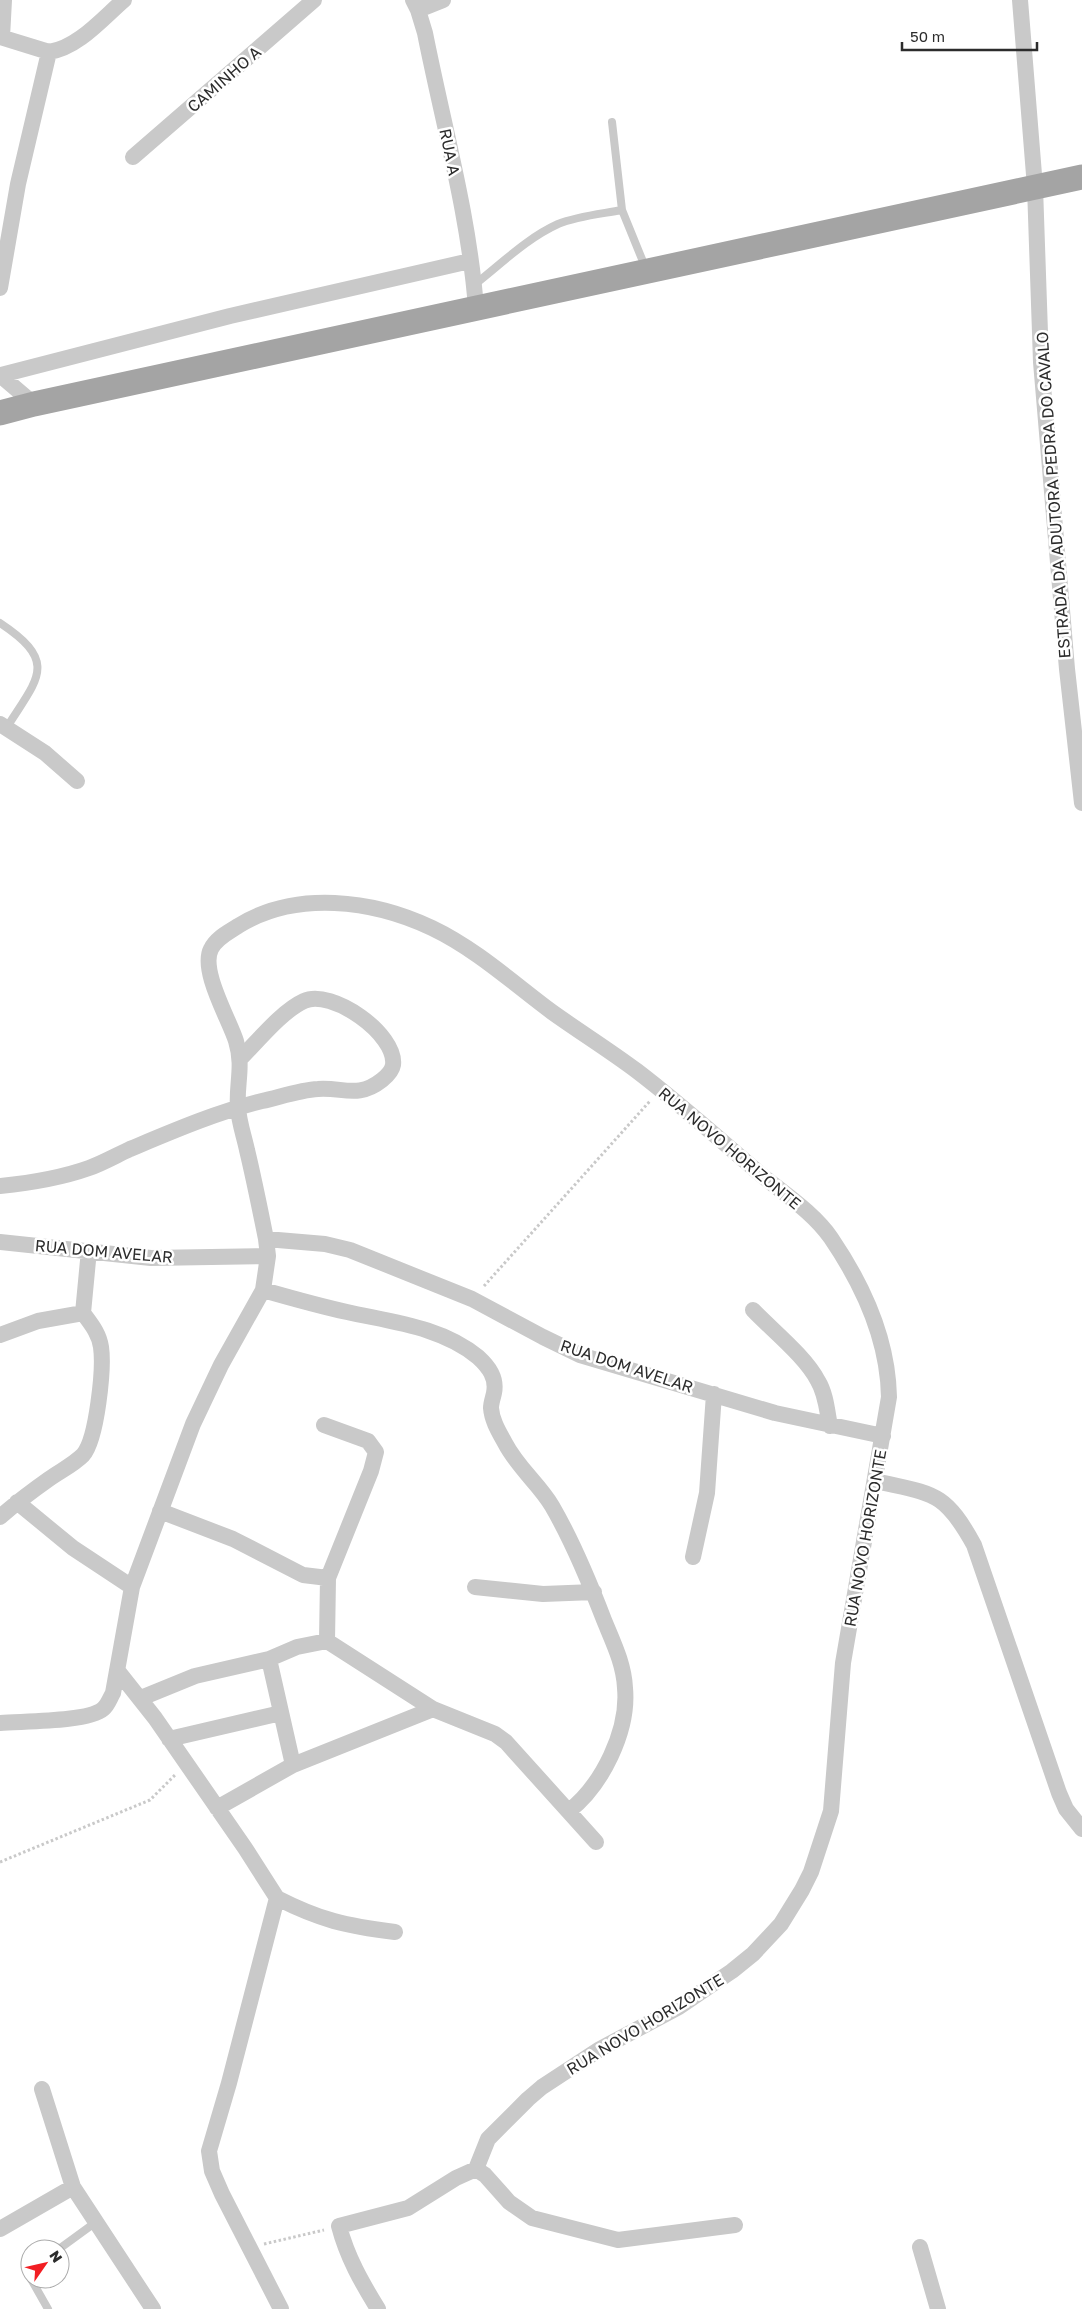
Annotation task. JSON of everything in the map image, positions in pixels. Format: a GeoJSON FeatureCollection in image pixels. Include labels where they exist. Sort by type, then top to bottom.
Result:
{"type":"FeatureCollection","features":[{"type":"Feature","properties":{"kind":"main road"},"geometry":{"type":"LineString","coordinates":[[0,413],[475,296],[647,271],[1082,177]]}},
{"type":"Feature","properties":{"kind":"street"},"geometry":{"type":"LineString","coordinates":[[4,0],[1,37],[49,52],[64,48],[80,38],[124,0]]}},
{"type":"Feature","properties":{"kind":"street","name":"CAMINHO A"},"geometry":{"type":"LineString","coordinates":[[133,157],[314,0]]}},
{"type":"Feature","properties":{"kind":"street"},"geometry":{"type":"LineString","coordinates":[[416,5],[443,0]]}},
{"type":"Feature","properties":{"kind":"street","name":"ESTRADA DA ADUTORA PEDRA DO CAVALO"},"geometry":{"type":"LineString","coordinates":[[1020,0],[1035,187],[1042,372],[1066,669],[1082,803]]}},
{"type":"Feature","properties":{"kind":"street","name":"RUA A"},"geometry":{"type":"LineString","coordinates":[[416,5],[456,177],[475,296]]}},
{"type":"Feature","properties":{"kind":"street"},"geometry":{"type":"LineString","coordinates":[[0,288],[18,184],[49,52]]}},
{"type":"Feature","properties":{"kind":"street"},"geometry":{"type":"LineString","coordinates":[[0,375],[220,319],[470,261]]}},
{"type":"Feature","properties":{"kind":"street"},"geometry":{"type":"LineString","coordinates":[[0,375],[34,404]]}},
{"type":"Feature","properties":{"kind":"street"},"geometry":{"type":"LineString","coordinates":[[3,726],[45,754],[77,781]]}},
{"type":"Feature","properties":{"kind":"street","name":"RUA NOVO HORIZONTE"},"geometry":{"type":"LineString","coordinates":[[240,1059],[230,1022],[211,976],[208,959],[211,948],[223,935],[246,921],[267,913],[307,903],[339,903],[377,909],[410,918],[433,928],[479,956],[660,1090],[806,1212],[831,1238],[861,1290],[882,1346],[888,1375],[889,1397],[843,1663],[831,1811],[811,1872],[781,1924],[767,1940],[732,1971],[679,2007],[600,2049],[542,2087],[488,2138],[476,2169]]}},
{"type":"Feature","properties":{"kind":"street"},"geometry":{"type":"LineString","coordinates":[[0,1186],[45,1179],[90,1168],[155,1138],[238,1107],[318,1089],[360,1092],[376,1085],[389,1075],[393,1064],[390,1049],[380,1032],[362,1018],[336,1003],[318,998],[306,1000],[293,1007],[240,1059],[238,1107],[268,1256],[263,1290],[208,1390],[184,1447],[132,1587],[113,1693],[108,1703],[102,1710],[92,1715],[0,1723]]}},
{"type":"Feature","properties":{"kind":"street","name":"RUA DOM AVELAR"},"geometry":{"type":"LineString","coordinates":[[266,1239],[325,1244],[350,1250],[472,1299],[542,1337],[580,1355],[775,1414],[883,1436]]}},
{"type":"Feature","properties":{"kind":"street","name":"RUA DOM AVELAR"},"geometry":{"type":"LineString","coordinates":[[0,1242],[151,1258],[268,1256]]}},
{"type":"Feature","properties":{"kind":"street"},"geometry":{"type":"LineString","coordinates":[[0,1517],[17,1502],[74,1463],[85,1453],[91,1438],[97,1414],[101,1353],[96,1332],[83,1313],[89,1250]]}},
{"type":"Feature","properties":{"kind":"street"},"geometry":{"type":"LineString","coordinates":[[263,1290],[318,1306],[417,1328],[458,1344],[487,1365],[495,1382],[495,1392],[491,1406],[498,1431],[519,1466],[552,1505],[594,1592],[624,1672],[625,1707],[604,1771],[587,1794],[569,1811]]}},
{"type":"Feature","properties":{"kind":"street"},"geometry":{"type":"LineString","coordinates":[[753,1310],[786,1343],[818,1380],[824,1394],[830,1426]]}},
{"type":"Feature","properties":{"kind":"street"},"geometry":{"type":"LineString","coordinates":[[0,1335],[38,1321],[83,1313]]}},
{"type":"Feature","properties":{"kind":"street"},"geometry":{"type":"LineString","coordinates":[[693,1557],[707,1493],[714,1394]]}},
{"type":"Feature","properties":{"kind":"street"},"geometry":{"type":"LineString","coordinates":[[324,1425],[368,1441],[376,1452],[372,1471],[328,1578],[327,1641]]}},
{"type":"Feature","properties":{"kind":"street"},"geometry":{"type":"LineString","coordinates":[[875,1481],[931,1494],[945,1503],[961,1522],[974,1545],[1059,1793],[1066,1809],[1082,1829]]}},
{"type":"Feature","properties":{"kind":"street"},"geometry":{"type":"LineString","coordinates":[[17,1502],[73,1548],[132,1587]]}},
{"type":"Feature","properties":{"kind":"street"},"geometry":{"type":"LineString","coordinates":[[160,1511],[241,1543],[303,1576],[328,1578]]}},
{"type":"Feature","properties":{"kind":"street"},"geometry":{"type":"LineString","coordinates":[[475,1587],[543,1594],[594,1592]]}},
{"type":"Feature","properties":{"kind":"street"},"geometry":{"type":"LineString","coordinates":[[140,1698],[195,1676],[269,1659],[297,1647],[327,1641],[361,1665],[433,1709],[487,1730],[506,1742],[596,1842]]}},
{"type":"Feature","properties":{"kind":"street"},"geometry":{"type":"LineString","coordinates":[[269,1659],[293,1765]]}},
{"type":"Feature","properties":{"kind":"street"},"geometry":{"type":"LineString","coordinates":[[117,1670],[170,1739],[277,1898],[328,1921],[395,1932]]}},
{"type":"Feature","properties":{"kind":"street"},"geometry":{"type":"LineString","coordinates":[[217,1808],[293,1765],[433,1709]]}},
{"type":"Feature","properties":{"kind":"street"},"geometry":{"type":"LineString","coordinates":[[170,1739],[280,1713]]}},
{"type":"Feature","properties":{"kind":"street"},"geometry":{"type":"LineString","coordinates":[[277,1898],[229,2083],[209,2151],[212,2171],[222,2194],[281,2309]]}},
{"type":"Feature","properties":{"kind":"street"},"geometry":{"type":"LineString","coordinates":[[42,2089],[74,2187],[153,2309]]}},
{"type":"Feature","properties":{"kind":"street"},"geometry":{"type":"LineString","coordinates":[[378,2309],[348,2255],[339,2226],[408,2208],[456,2178],[476,2169],[485,2175],[509,2202],[532,2218],[618,2240],[736,2225]]}},
{"type":"Feature","properties":{"kind":"street"},"geometry":{"type":"LineString","coordinates":[[0,2230],[74,2187]]}},
{"type":"Feature","properties":{"kind":"street"},"geometry":{"type":"LineString","coordinates":[[920,2247],[938,2309]]}},
{"type":"Feature","properties":{"kind":"lane"},"geometry":{"type":"LineString","coordinates":[[612,122],[622,210],[647,271]]}},
{"type":"Feature","properties":{"kind":"lane"},"geometry":{"type":"LineString","coordinates":[[475,296],[528,241],[559,224],[579,218],[622,210]]}},
{"type":"Feature","properties":{"kind":"lane"},"geometry":{"type":"LineString","coordinates":[[0,623],[29,646],[37,662],[38,671],[35,682],[3,726]]}},
{"type":"Feature","properties":{"kind":"lane"},"geometry":{"type":"LineString","coordinates":[[70,2241],[96,2222]]}},
{"type":"Feature","properties":{"kind":"lane"},"geometry":{"type":"LineString","coordinates":[[36,2289],[48,2309]]}},
{"type":"Feature","properties":{"kind":"path"},"geometry":{"type":"LineString","coordinates":[[472,1299],[660,1090]]}},
{"type":"Feature","properties":{"kind":"path"},"geometry":{"type":"LineString","coordinates":[[0,1862],[150,1800],[186,1764]]}},
{"type":"Feature","properties":{"kind":"path"},"geometry":{"type":"LineString","coordinates":[[250,2247],[339,2226]]}}]}
